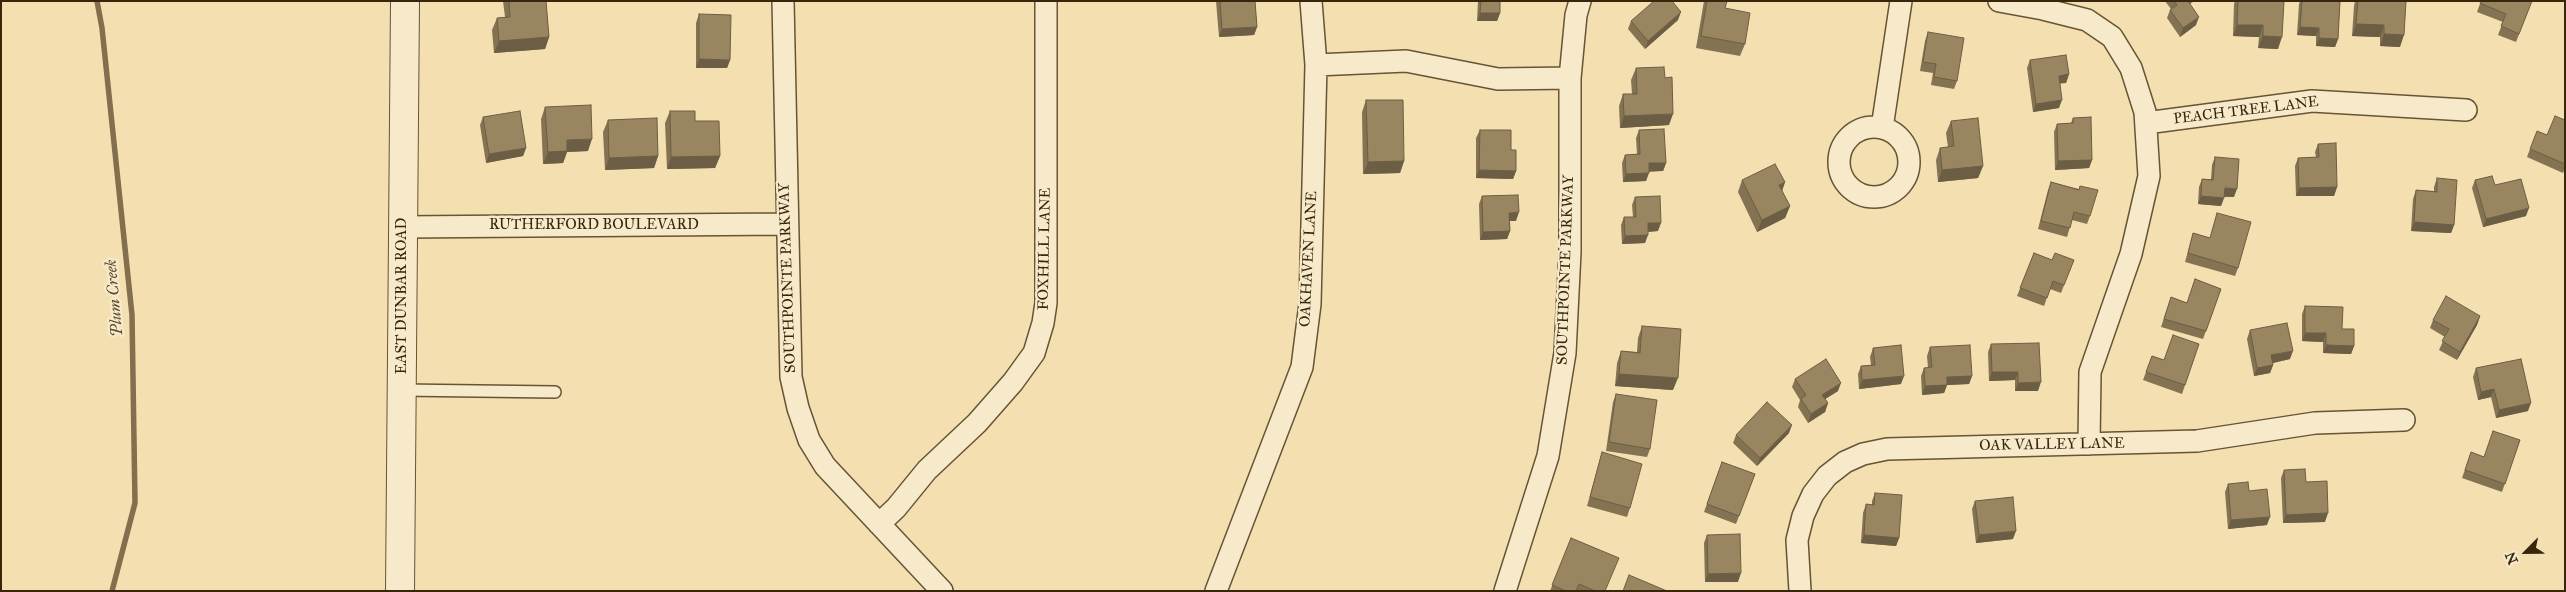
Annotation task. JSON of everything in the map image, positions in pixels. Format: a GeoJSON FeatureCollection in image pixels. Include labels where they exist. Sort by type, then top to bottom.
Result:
{"type":"FeatureCollection","features":[{"type":"Feature","properties":{"kind":"street","name":"EAST DUNBAR ROAD"},"geometry":{"type":"LineString","coordinates":[[400,591],[405,1]]}},
{"type":"Feature","properties":{"kind":"street","name":"SOUTHPOINTE PARKWAY"},"geometry":{"type":"LineString","coordinates":[[783,1],[790,377],[798,408],[809,440],[825,466],[942,591]]}},
{"type":"Feature","properties":{"kind":"street","name":"FOXHILL LANE"},"geometry":{"type":"LineString","coordinates":[[879,524],[896,508],[927,470],[977,423],[1034,353],[1043,324],[1046,303],[1046,1]]}},
{"type":"Feature","properties":{"kind":"street","name":"OAKHAVEN LANE"},"geometry":{"type":"LineString","coordinates":[[1216,591],[1302,367],[1310,304],[1316,65],[1311,1]]}},
{"type":"Feature","properties":{"kind":"street"},"geometry":{"type":"LineString","coordinates":[[1882,128],[1901,1]]}},
{"type":"Feature","properties":{"kind":"street"},"geometry":{"type":"LineString","coordinates":[[1999,1],[2087,20],[2112,37],[2131,68],[2146,112],[2149,176],[2131,254],[2090,372],[2089,444]]}},
{"type":"Feature","properties":{"kind":"street","name":"SOUTHPOINTE PARKWAY"},"geometry":{"type":"LineString","coordinates":[[1504,591],[1548,456],[1565,353],[1570,252],[1570,78],[1579,2]]}},
{"type":"Feature","properties":{"kind":"street"},"geometry":{"type":"LineString","coordinates":[[1316,65],[1406,61],[1498,79],[1570,78]]}},
{"type":"Feature","properties":{"kind":"street","name":"PEACH TREE LANE"},"geometry":{"type":"LineString","coordinates":[[2146,123],[2312,101],[2466,110]]}},
{"type":"Feature","properties":{"kind":"street","name":"RUTHERFORD BOULEVARD"},"geometry":{"type":"LineString","coordinates":[[402,227],[786,224]]}},
{"type":"Feature","properties":{"kind":"street","name":"OAK VALLEY LANE"},"geometry":{"type":"LineString","coordinates":[[1800,591],[1797,540],[1803,516],[1813,494],[1827,476],[1845,462],[1864,454],[1887,449],[2197,441],[2315,423],[2404,420]]}},
{"type":"Feature","properties":{"kind":"lane"},"geometry":{"type":"LineString","coordinates":[[401,390],[555,392]]}},
{"type":"Feature","properties":{"kind":"building"},"geometry":{"type":"Polygon","coordinates":[[[509,1],[546,1],[549,37],[499,41],[497,18],[510,17],[509,1]]]}},
{"type":"Feature","properties":{"kind":"building"},"geometry":{"type":"Polygon","coordinates":[[[1220,1],[1255,1],[1257,27],[1222,29],[1220,1]]]}},
{"type":"Feature","properties":{"kind":"building"},"geometry":{"type":"Polygon","coordinates":[[[1481,1],[1500,1],[1500,13],[1480,13],[1481,1]]]}},
{"type":"Feature","properties":{"kind":"building"},"geometry":{"type":"Polygon","coordinates":[[[1654,1],[1672,1],[1681,12],[1648,41],[1631,21],[1654,1]]]}},
{"type":"Feature","properties":{"kind":"building"},"geometry":{"type":"Polygon","coordinates":[[[1707,1],[1727,1],[1725,8],[1750,13],[1745,44],[1701,36],[1707,1]]]}},
{"type":"Feature","properties":{"kind":"building"},"geometry":{"type":"Polygon","coordinates":[[[2174,1],[2188,1],[2199,17],[2183,28],[2170,10],[2177,5],[2174,1]]]}},
{"type":"Feature","properties":{"kind":"building"},"geometry":{"type":"Polygon","coordinates":[[[2238,1],[2284,1],[2282,37],[2263,36],[2263,25],[2237,25],[2238,1]]]}},
{"type":"Feature","properties":{"kind":"building"},"geometry":{"type":"Polygon","coordinates":[[[2302,1],[2340,1],[2338,39],[2319,38],[2319,28],[2300,27],[2302,1]]]}},
{"type":"Feature","properties":{"kind":"building"},"geometry":{"type":"Polygon","coordinates":[[[2358,1],[2406,1],[2404,35],[2384,34],[2384,25],[2356,24],[2358,1]]]}},
{"type":"Feature","properties":{"kind":"building"},"geometry":{"type":"Polygon","coordinates":[[[2481,1],[2532,1],[2519,34],[2501,26],[2506,14],[2480,3],[2481,1]]]}},
{"type":"Feature","properties":{"kind":"building"},"geometry":{"type":"Polygon","coordinates":[[[699,14],[731,15],[730,60],[699,59],[699,14]]]}},
{"type":"Feature","properties":{"kind":"building"},"geometry":{"type":"Polygon","coordinates":[[[1928,32],[1964,38],[1957,81],[1934,77],[1936,64],[1923,62],[1928,32]]]}},
{"type":"Feature","properties":{"kind":"building"},"geometry":{"type":"Polygon","coordinates":[[[2066,55],[2069,74],[2059,76],[2062,100],[2036,104],[2030,60],[2066,55]]]}},
{"type":"Feature","properties":{"kind":"building"},"geometry":{"type":"Polygon","coordinates":[[[1664,67],[1665,78],[1672,77],[1673,114],[1624,116],[1623,94],[1637,94],[1636,68],[1664,67]]]}},
{"type":"Feature","properties":{"kind":"building"},"geometry":{"type":"Polygon","coordinates":[[[1366,100],[1403,100],[1404,161],[1368,162],[1366,100]]]}},
{"type":"Feature","properties":{"kind":"building"},"geometry":{"type":"Polygon","coordinates":[[[591,105],[592,139],[567,140],[567,151],[548,152],[545,107],[591,105]]]}},
{"type":"Feature","properties":{"kind":"building"},"geometry":{"type":"Polygon","coordinates":[[[520,111],[526,148],[489,154],[483,117],[520,111]]]}},
{"type":"Feature","properties":{"kind":"building"},"geometry":{"type":"Polygon","coordinates":[[[670,111],[695,111],[695,121],[719,121],[720,156],[671,157],[670,111]]]}},
{"type":"Feature","properties":{"kind":"building"},"geometry":{"type":"Polygon","coordinates":[[[2555,116],[2565,120],[2565,164],[2530,149],[2537,131],[2547,135],[2555,116]]]}},
{"type":"Feature","properties":{"kind":"building"},"geometry":{"type":"Polygon","coordinates":[[[2091,117],[2092,160],[2058,161],[2057,124],[2073,123],[2073,118],[2091,117]]]}},
{"type":"Feature","properties":{"kind":"building"},"geometry":{"type":"Polygon","coordinates":[[[657,118],[658,156],[609,158],[608,120],[657,118]]]}},
{"type":"Feature","properties":{"kind":"building"},"geometry":{"type":"Polygon","coordinates":[[[1978,118],[1983,166],[1942,170],[1940,148],[1954,146],[1951,121],[1978,118]]]}},
{"type":"Feature","properties":{"kind":"building"},"geometry":{"type":"Polygon","coordinates":[[[1664,129],[1666,163],[1649,163],[1649,173],[1626,174],[1625,155],[1640,154],[1639,130],[1664,129]]]}},
{"type":"Feature","properties":{"kind":"building"},"geometry":{"type":"Polygon","coordinates":[[[1480,130],[1511,130],[1511,150],[1516,150],[1516,171],[1479,170],[1480,130]]]}},
{"type":"Feature","properties":{"kind":"building"},"geometry":{"type":"Polygon","coordinates":[[[2336,143],[2337,187],[2299,188],[2298,158],[2319,157],[2318,144],[2336,143]]]}},
{"type":"Feature","properties":{"kind":"building"},"geometry":{"type":"Polygon","coordinates":[[[2215,157],[2239,159],[2237,189],[2225,188],[2224,198],[2201,196],[2202,179],[2213,180],[2215,157]]]}},
{"type":"Feature","properties":{"kind":"building"},"geometry":{"type":"Polygon","coordinates":[[[1775,164],[1785,182],[1779,185],[1790,206],[1762,220],[1742,180],[1775,164]]]}},
{"type":"Feature","properties":{"kind":"building"},"geometry":{"type":"Polygon","coordinates":[[[2492,176],[2495,185],[2521,179],[2529,208],[2486,219],[2475,180],[2492,176]]]}},
{"type":"Feature","properties":{"kind":"building"},"geometry":{"type":"Polygon","coordinates":[[[2437,178],[2457,180],[2454,225],[2414,222],[2416,190],[2437,192],[2437,178]]]}},
{"type":"Feature","properties":{"kind":"building"},"geometry":{"type":"Polygon","coordinates":[[[2051,182],[2079,190],[2080,186],[2098,190],[2090,216],[2074,212],[2070,228],[2041,221],[2051,182]]]}},
{"type":"Feature","properties":{"kind":"building"},"geometry":{"type":"Polygon","coordinates":[[[1518,195],[1519,212],[1509,213],[1510,231],[1483,232],[1482,196],[1518,195]]]}},
{"type":"Feature","properties":{"kind":"building"},"geometry":{"type":"Polygon","coordinates":[[[1660,196],[1661,223],[1648,223],[1648,235],[1625,236],[1624,217],[1636,217],[1635,197],[1660,196]]]}},
{"type":"Feature","properties":{"kind":"building"},"geometry":{"type":"Polygon","coordinates":[[[2217,213],[2251,222],[2238,268],[2188,253],[2193,233],[2210,238],[2217,213]]]}},
{"type":"Feature","properties":{"kind":"building"},"geometry":{"type":"Polygon","coordinates":[[[2034,253],[2052,260],[2055,253],[2074,260],[2064,285],[2053,281],[2047,298],[2020,288],[2034,253]]]}},
{"type":"Feature","properties":{"kind":"building"},"geometry":{"type":"Polygon","coordinates":[[[2195,279],[2221,289],[2206,331],[2164,319],[2171,297],[2187,303],[2195,279]]]}},
{"type":"Feature","properties":{"kind":"building"},"geometry":{"type":"Polygon","coordinates":[[[2446,296],[2480,316],[2460,352],[2442,341],[2449,329],[2433,320],[2446,296]]]}},
{"type":"Feature","properties":{"kind":"building"},"geometry":{"type":"Polygon","coordinates":[[[2305,306],[2343,307],[2342,329],[2354,329],[2354,346],[2326,345],[2326,333],[2305,333],[2305,306]]]}},
{"type":"Feature","properties":{"kind":"building"},"geometry":{"type":"Polygon","coordinates":[[[2287,323],[2293,351],[2271,355],[2273,365],[2257,368],[2250,330],[2287,323]]]}},
{"type":"Feature","properties":{"kind":"building"},"geometry":{"type":"Polygon","coordinates":[[[1642,326],[1681,329],[1678,378],[1619,374],[1621,351],[1640,353],[1642,326]]]}},
{"type":"Feature","properties":{"kind":"building"},"geometry":{"type":"Polygon","coordinates":[[[2173,335],[2199,344],[2185,385],[2146,372],[2152,356],[2164,360],[2173,335]]]}},
{"type":"Feature","properties":{"kind":"building"},"geometry":{"type":"Polygon","coordinates":[[[2039,343],[2041,382],[2018,383],[2018,372],[1992,372],[1991,344],[2039,343]]]}},
{"type":"Feature","properties":{"kind":"building"},"geometry":{"type":"Polygon","coordinates":[[[1901,345],[1904,376],[1862,380],[1861,366],[1875,365],[1873,348],[1901,345]]]}},
{"type":"Feature","properties":{"kind":"building"},"geometry":{"type":"Polygon","coordinates":[[[1970,345],[1972,376],[1947,377],[1947,385],[1925,386],[1924,368],[1932,367],[1930,347],[1970,345]]]}},
{"type":"Feature","properties":{"kind":"building"},"geometry":{"type":"Polygon","coordinates":[[[1826,359],[1841,383],[1822,395],[1828,403],[1811,414],[1801,399],[1806,395],[1795,379],[1826,359]]]}},
{"type":"Feature","properties":{"kind":"building"},"geometry":{"type":"Polygon","coordinates":[[[2521,359],[2531,403],[2499,410],[2494,389],[2481,392],[2476,368],[2521,359]]]}},
{"type":"Feature","properties":{"kind":"building"},"geometry":{"type":"Polygon","coordinates":[[[1616,394],[1657,400],[1650,449],[1609,442],[1616,394]]]}},
{"type":"Feature","properties":{"kind":"building"},"geometry":{"type":"Polygon","coordinates":[[[1767,402],[1792,425],[1760,458],[1736,435],[1767,402]]]}},
{"type":"Feature","properties":{"kind":"building"},"geometry":{"type":"Polygon","coordinates":[[[2493,431],[2520,440],[2505,484],[2465,470],[2471,452],[2484,457],[2493,431]]]}},
{"type":"Feature","properties":{"kind":"building"},"geometry":{"type":"Polygon","coordinates":[[[1602,452],[1642,464],[1630,508],[1590,497],[1602,452]]]}},
{"type":"Feature","properties":{"kind":"building"},"geometry":{"type":"Polygon","coordinates":[[[1722,462],[1755,474],[1739,516],[1707,504],[1722,462]]]}},
{"type":"Feature","properties":{"kind":"building"},"geometry":{"type":"Polygon","coordinates":[[[2305,469],[2306,482],[2327,481],[2328,513],[2286,515],[2284,470],[2305,469]]]}},
{"type":"Feature","properties":{"kind":"building"},"geometry":{"type":"Polygon","coordinates":[[[2248,482],[2249,491],[2267,489],[2270,517],[2231,520],[2228,484],[2248,482]]]}},
{"type":"Feature","properties":{"kind":"building"},"geometry":{"type":"Polygon","coordinates":[[[1875,493],[1902,495],[1899,538],[1864,535],[1866,504],[1874,505],[1875,493]]]}},
{"type":"Feature","properties":{"kind":"building"},"geometry":{"type":"Polygon","coordinates":[[[2013,497],[2016,531],[1979,535],[1975,501],[2013,497]]]}},
{"type":"Feature","properties":{"kind":"building"},"geometry":{"type":"Polygon","coordinates":[[[1740,534],[1741,573],[1708,574],[1707,535],[1740,534]]]}},
{"type":"Feature","properties":{"kind":"building"},"geometry":{"type":"Polygon","coordinates":[[[1571,538],[1619,558],[1605,591],[1595,591],[1579,584],[1576,591],[1566,591],[1552,585],[1571,538]]]}},
{"type":"Feature","properties":{"kind":"building"},"geometry":{"type":"Polygon","coordinates":[[[1629,575],[1667,591],[1623,591],[1629,575]]]}},
{"type":"Feature","properties":{"kind":"waterway","name":"Plum Creek"},"geometry":{"type":"LineString","coordinates":[[97,1],[102,28],[132,315],[135,503],[112,591]]}}]}
